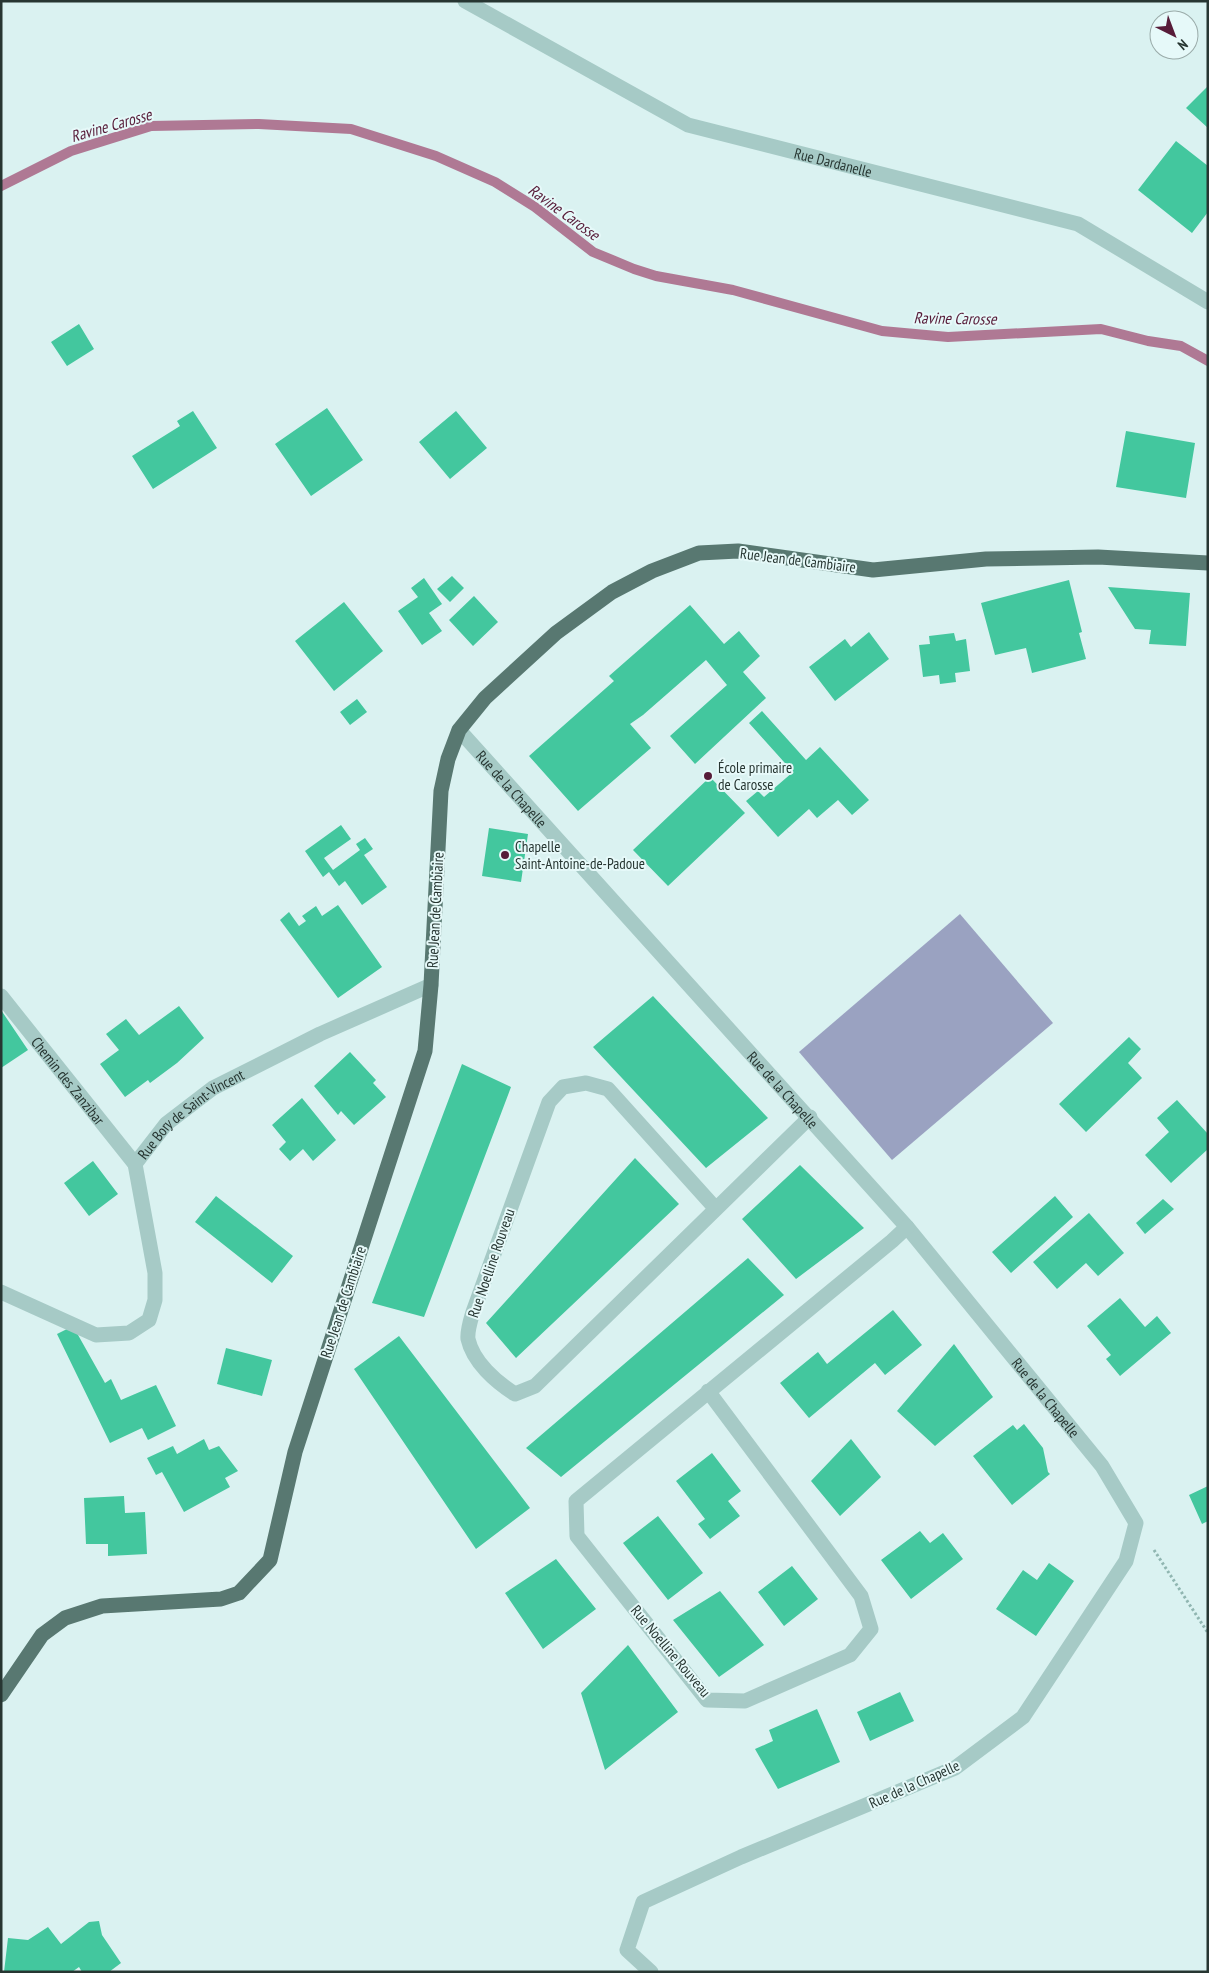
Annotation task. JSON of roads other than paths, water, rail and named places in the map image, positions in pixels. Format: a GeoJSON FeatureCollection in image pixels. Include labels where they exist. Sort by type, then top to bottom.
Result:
{"type":"FeatureCollection","features":[{"type":"Feature","properties":{"kind":"main road","name":"Rue Jean de Cambiaire"},"geometry":{"type":"LineString","coordinates":[[1,1695],[42,1635],[66,1618],[102,1606],[221,1599],[239,1594],[270,1560],[295,1452],[424,1051],[431,985],[441,791],[448,758],[460,730],[485,698],[556,633],[612,592],[652,570],[699,554],[738,551],[873,570],[986,559],[1098,556],[1208,563]]}},
{"type":"Feature","properties":{"kind":"street","name":"Rue Dardanelle"},"geometry":{"type":"LineString","coordinates":[[465,1],[688,125],[1078,224],[1208,302]]}},
{"type":"Feature","properties":{"kind":"street","name":"Rue de la Chapelle"},"geometry":{"type":"LineString","coordinates":[[460,730],[907,1227],[1102,1466],[1136,1523],[1126,1561],[1023,1717],[955,1768],[741,1857],[644,1902],[627,1950],[651,1972]]}},
{"type":"Feature","properties":{"kind":"street","name":"Rue Bory de Saint-Vincent"},"geometry":{"type":"LineString","coordinates":[[1,1292],[96,1335],[129,1333],[149,1320],[155,1300],[155,1273],[135,1164],[166,1124],[213,1088],[320,1034],[431,985]]}},
{"type":"Feature","properties":{"kind":"street","name":"Chemin des Zanzibar"},"geometry":{"type":"LineString","coordinates":[[1,996],[135,1164]]}},
{"type":"Feature","properties":{"kind":"street","name":"Rue Noelline Rouveau"},"geometry":{"type":"LineString","coordinates":[[716,1209],[608,1089],[586,1082],[563,1087],[549,1102],[473,1312],[468,1338],[479,1362],[497,1382],[515,1394],[535,1386],[716,1209],[810,1117]]}},
{"type":"Feature","properties":{"kind":"street","name":"Rue Noelline Rouveau"},"geometry":{"type":"LineString","coordinates":[[708,1391],[861,1596],[871,1629],[850,1655],[745,1701],[707,1700],[577,1536],[576,1501],[708,1391],[892,1241],[907,1227]]}},
{"type":"Feature","properties":{"kind":"waterway","name":"Ravine Carosse"},"geometry":{"type":"LineString","coordinates":[[1,186],[71,151],[151,126],[259,124],[351,129],[436,156],[495,182],[535,207],[593,252],[656,276],[733,290],[882,331],[948,337],[1101,329],[1148,341],[1181,346],[1208,361]]}},
{"type":"Feature","properties":{"kind":"place","name":"École primaire de Carosse"},"geometry":{"type":"Point","coordinates":[708,776]}},
{"type":"Feature","properties":{"kind":"place","name":"Chapelle Saint-Antoine-de-Padoue"},"geometry":{"type":"Point","coordinates":[505,855]}}]}
